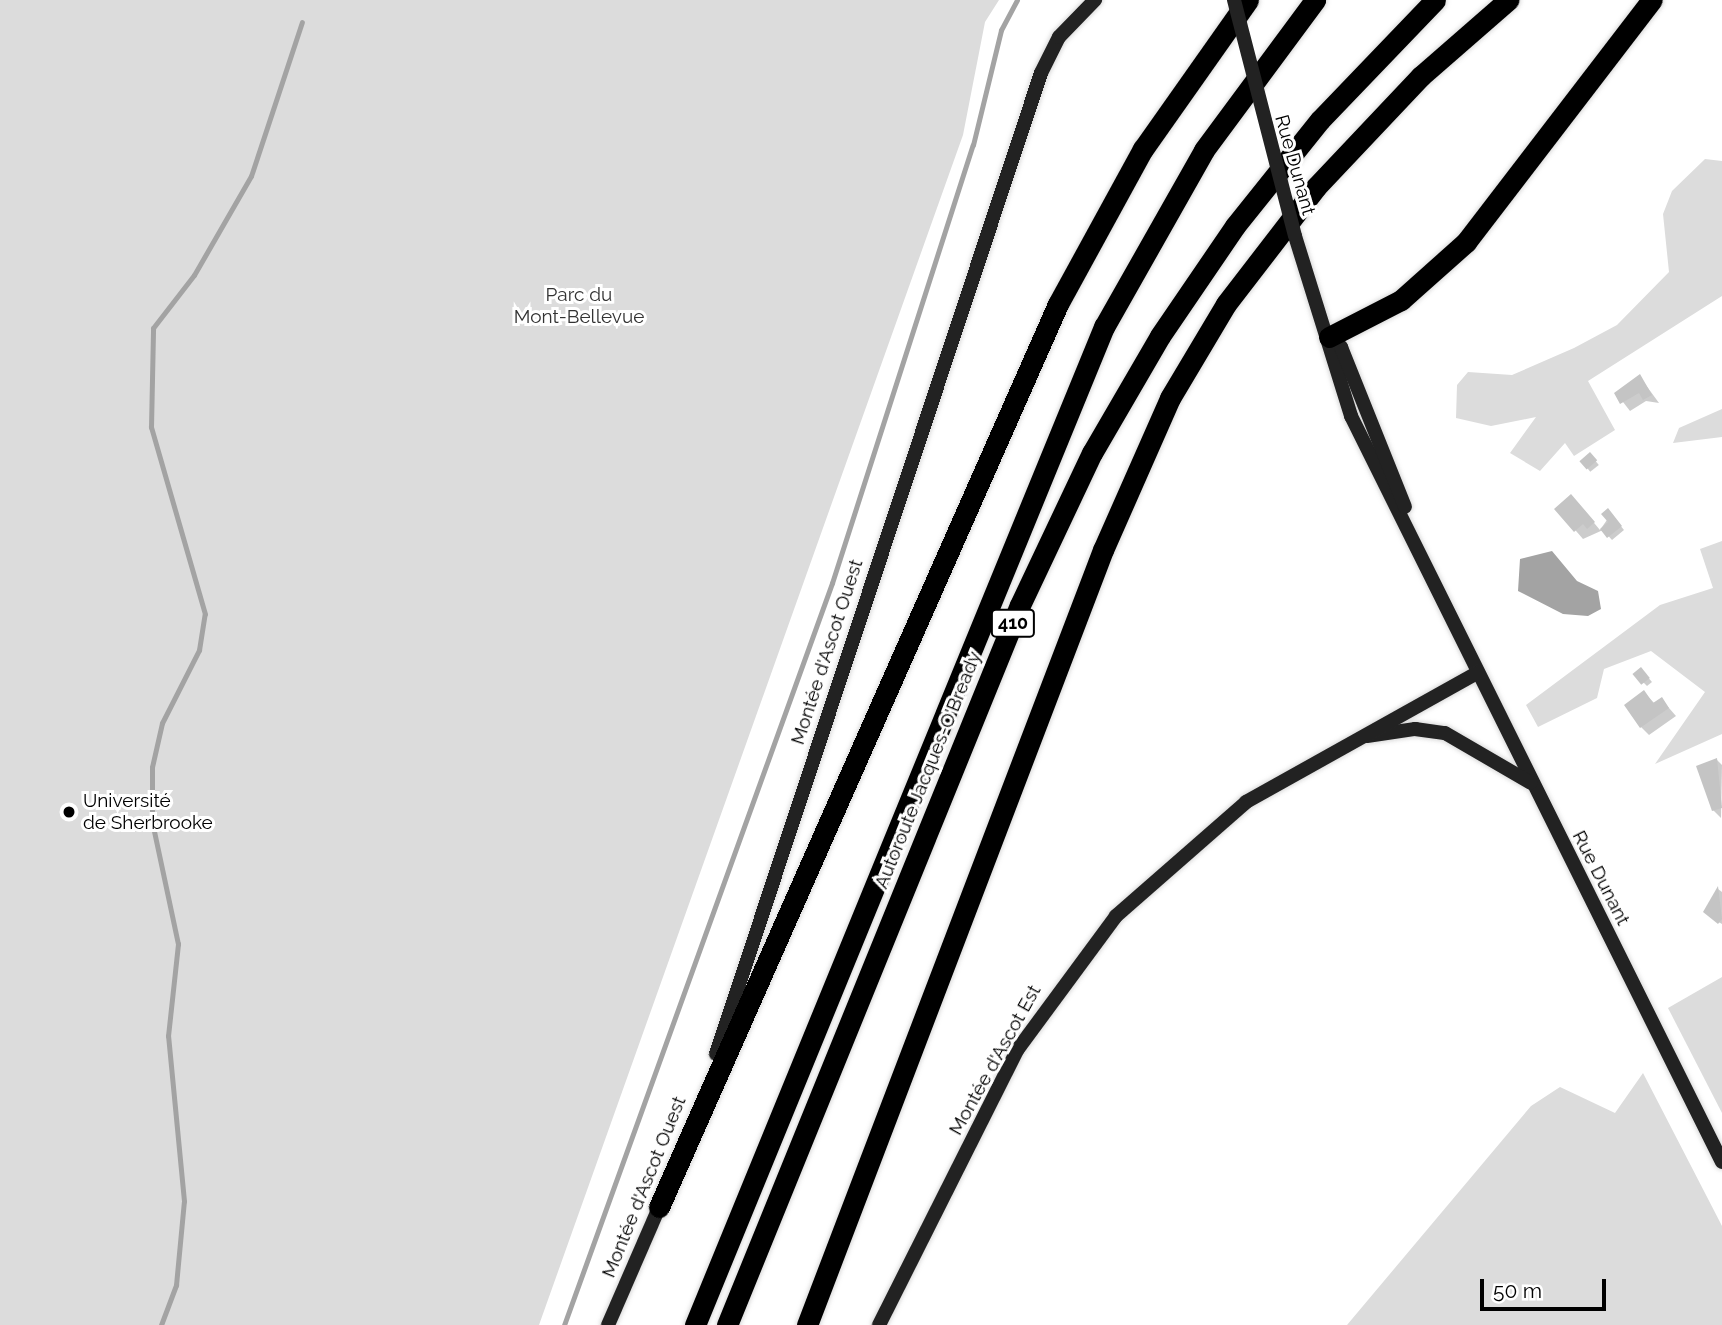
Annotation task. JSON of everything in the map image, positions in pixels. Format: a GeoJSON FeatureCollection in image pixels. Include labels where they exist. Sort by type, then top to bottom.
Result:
{"type":"FeatureCollection","features":[{"type":"Feature","properties":{"kind":"highway"},"geometry":{"type":"LineString","coordinates":[[659,1207],[1063,295],[1143,149],[1248,0]]}},
{"type":"Feature","properties":{"kind":"highway","name":"Autoroute Jacques-O'Bready"},"geometry":{"type":"LineString","coordinates":[[695,1325],[1099,337],[1198,160],[1315,0]]}},
{"type":"Feature","properties":{"kind":"highway","name":"Autoroute Jacques-O'Bready"},"geometry":{"type":"LineString","coordinates":[[727,1325],[1020,606],[1092,453],[1160,336],[1241,217],[1334,104],[1435,0]]}},
{"type":"Feature","properties":{"kind":"highway"},"geometry":{"type":"LineString","coordinates":[[807,1325],[1103,550],[1180,380],[1241,282],[1316,187],[1421,76],[1508,0]]}},
{"type":"Feature","properties":{"kind":"highway"},"geometry":{"type":"LineString","coordinates":[[1329,337],[1401,300],[1473,235],[1652,0]]}},
{"type":"Feature","properties":{"kind":"street","name":"Montée d'Ascot Ouest"},"geometry":{"type":"LineString","coordinates":[[608,1325],[659,1207],[745,971],[1041,73],[1065,29],[1095,0]]}},
{"type":"Feature","properties":{"kind":"street","name":"Rue Dunant"},"geometry":{"type":"LineString","coordinates":[[1234,0],[1301,253],[1329,337],[1327,354],[1351,416],[1722,1162]]}},
{"type":"Feature","properties":{"kind":"street","name":"Montée d'Ascot Est"},"geometry":{"type":"LineString","coordinates":[[879,1325],[1014,1056],[1085,951],[1202,835],[1349,741],[1477,673]]}},
{"type":"Feature","properties":{"kind":"street"},"geometry":{"type":"LineString","coordinates":[[1349,741],[1404,730],[1445,733],[1532,784]]}},
{"type":"Feature","properties":{"kind":"green space","name":"Parc du Mont-Bellevue"},"geometry":{"type":"Polygon","coordinates":[[[0,0],[999,0],[985,22],[963,135],[539,1325],[0,1325],[0,0]]]}},
{"type":"Feature","properties":{"kind":"green space"},"geometry":{"type":"Polygon","coordinates":[[[1705,159],[1722,161],[1722,296],[1588,381],[1615,430],[1574,456],[1565,443],[1540,471],[1510,453],[1536,417],[1491,426],[1456,418],[1457,385],[1468,372],[1512,375],[1574,348],[1617,325],[1669,272],[1663,214],[1672,191],[1705,159]]]}},
{"type":"Feature","properties":{"kind":"green space"},"geometry":{"type":"Polygon","coordinates":[[[1722,409],[1722,437],[1673,443],[1679,428],[1722,409]]]}},
{"type":"Feature","properties":{"kind":"green space"},"geometry":{"type":"Polygon","coordinates":[[[1722,541],[1722,734],[1655,764],[1705,692],[1651,651],[1604,669],[1597,698],[1538,727],[1526,705],[1660,605],[1713,588],[1700,549],[1722,541]]]}},
{"type":"Feature","properties":{"kind":"green space"},"geometry":{"type":"Polygon","coordinates":[[[1722,977],[1722,1113],[1668,1008],[1722,977]]]}},
{"type":"Feature","properties":{"kind":"green space"},"geometry":{"type":"Polygon","coordinates":[[[1643,1073],[1722,1226],[1722,1325],[1347,1325],[1531,1106],[1560,1087],[1615,1113],[1643,1073]]]}},
{"type":"Feature","properties":{"kind":"shaded area"},"geometry":{"type":"Polygon","coordinates":[[[1552,551],[1577,581],[1598,591],[1601,609],[1588,616],[1563,614],[1518,591],[1520,559],[1552,551]]]}},
{"type":"Feature","properties":{"kind":"building"},"geometry":{"type":"Polygon","coordinates":[[[1640,374],[1652,395],[1643,400],[1639,393],[1620,404],[1614,393],[1640,374]]]}},
{"type":"Feature","properties":{"kind":"building"},"geometry":{"type":"Polygon","coordinates":[[[1590,452],[1597,460],[1587,469],[1579,461],[1590,452]]]}},
{"type":"Feature","properties":{"kind":"building"},"geometry":{"type":"Polygon","coordinates":[[[1571,494],[1595,522],[1587,529],[1583,524],[1574,532],[1554,509],[1571,494]]]}},
{"type":"Feature","properties":{"kind":"building"},"geometry":{"type":"Polygon","coordinates":[[[1608,508],[1622,526],[1607,538],[1600,529],[1608,522],[1601,514],[1608,508]]]}},
{"type":"Feature","properties":{"kind":"building"},"geometry":{"type":"Polygon","coordinates":[[[1641,667],[1650,678],[1641,685],[1632,674],[1641,667]]]}},
{"type":"Feature","properties":{"kind":"building"},"geometry":{"type":"Polygon","coordinates":[[[1644,690],[1653,703],[1662,697],[1669,708],[1640,728],[1624,705],[1644,690]]]}},
{"type":"Feature","properties":{"kind":"building"},"geometry":{"type":"Polygon","coordinates":[[[1717,758],[1722,808],[1712,811],[1696,766],[1717,758]]]}},
{"type":"Feature","properties":{"kind":"building"},"geometry":{"type":"Polygon","coordinates":[[[1718,886],[1722,919],[1718,924],[1703,912],[1718,886]]]}},
{"type":"Feature","properties":{"kind":"waterway"},"geometry":{"type":"LineString","coordinates":[[564,1325],[832,583],[973,145],[1001,30],[1017,0]]}},
{"type":"Feature","properties":{"kind":"waterway"},"geometry":{"type":"LineString","coordinates":[[161,1325],[176,1285],[184,1201],[168,1036],[178,944],[152,822],[152,767],[162,723],[199,650],[205,614],[151,427],[153,328],[194,275],[251,176],[302,22]]}},
{"type":"Feature","properties":{"kind":"place","name":"Université de Sherbrooke"},"geometry":{"type":"Point","coordinates":[69,812]}}]}
